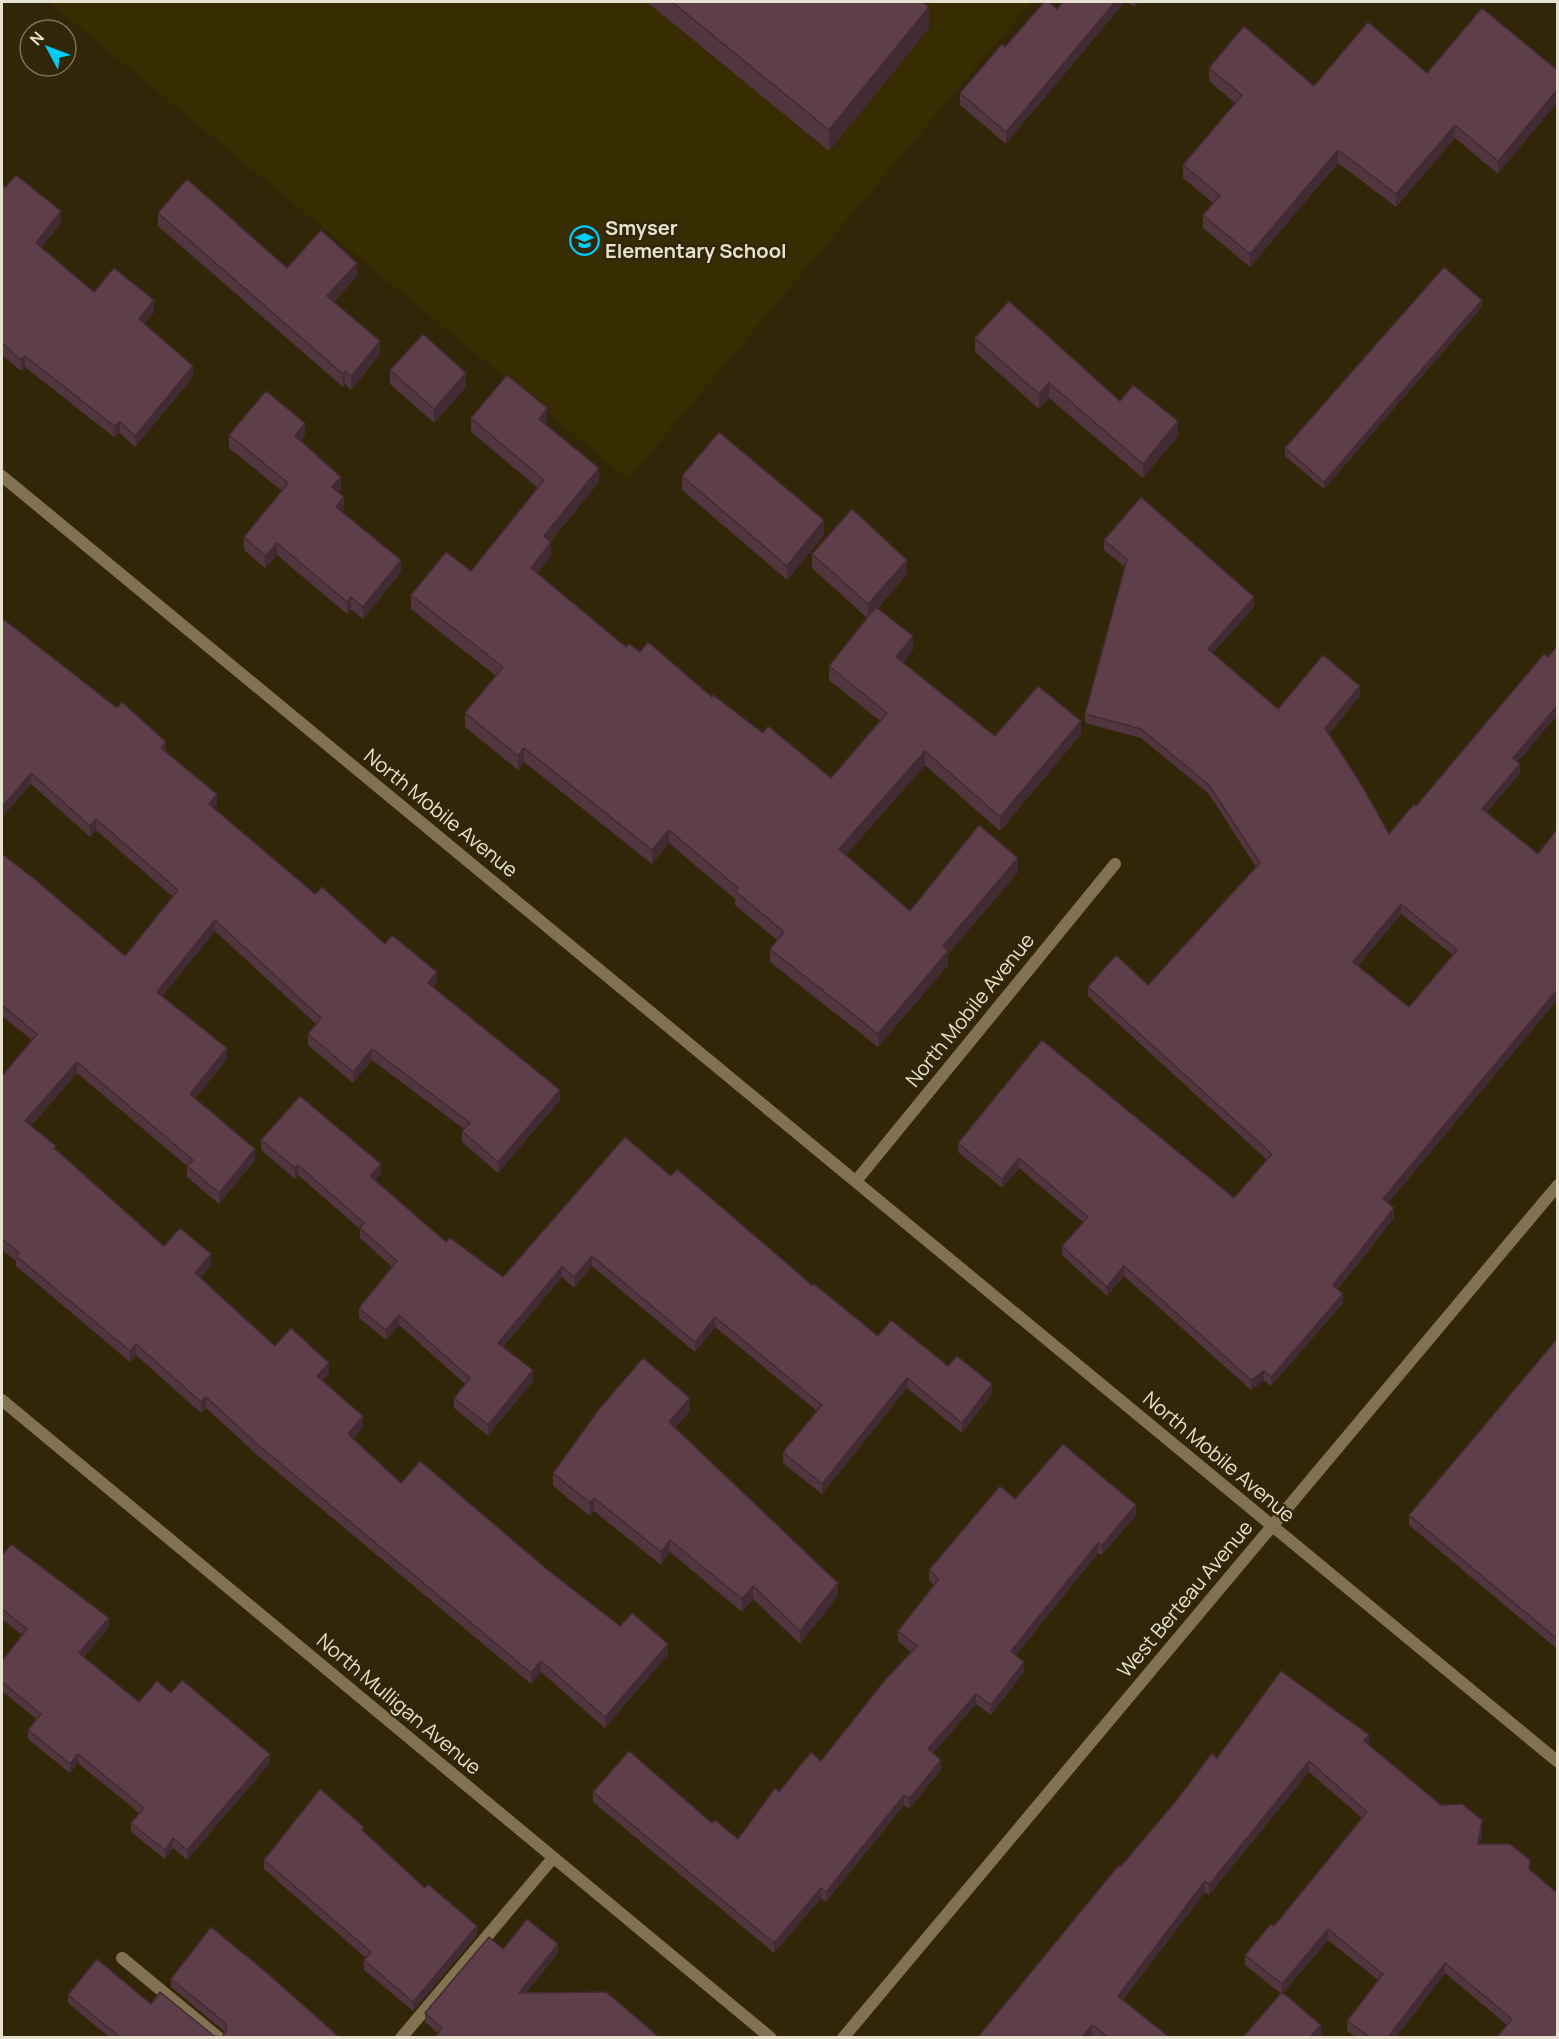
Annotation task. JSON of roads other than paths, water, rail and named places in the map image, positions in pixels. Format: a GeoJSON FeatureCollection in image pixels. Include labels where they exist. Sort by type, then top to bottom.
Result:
{"type":"FeatureCollection","features":[{"type":"Feature","properties":{"kind":"street","name":"North Mobile Avenue"},"geometry":{"type":"LineString","coordinates":[[2,476],[1557,1762]]}},
{"type":"Feature","properties":{"kind":"street","name":"North Mobile Avenue"},"geometry":{"type":"LineString","coordinates":[[856,1181],[1115,864]]}},
{"type":"Feature","properties":{"kind":"street","name":"West Berteau Avenue"},"geometry":{"type":"LineString","coordinates":[[843,2037],[1557,1185]]}},
{"type":"Feature","properties":{"kind":"street","name":"North Mulligan Avenue"},"geometry":{"type":"LineString","coordinates":[[2,1400],[771,2037]]}},
{"type":"Feature","properties":{"kind":"street"},"geometry":{"type":"LineString","coordinates":[[401,2037],[554,1858]]}},
{"type":"Feature","properties":{"kind":"street"},"geometry":{"type":"LineString","coordinates":[[122,1958],[219,2037]]}},
{"type":"Feature","properties":{"kind":"place","name":"Smyser Elementary School"},"geometry":{"type":"Point","coordinates":[584,240]}}]}
